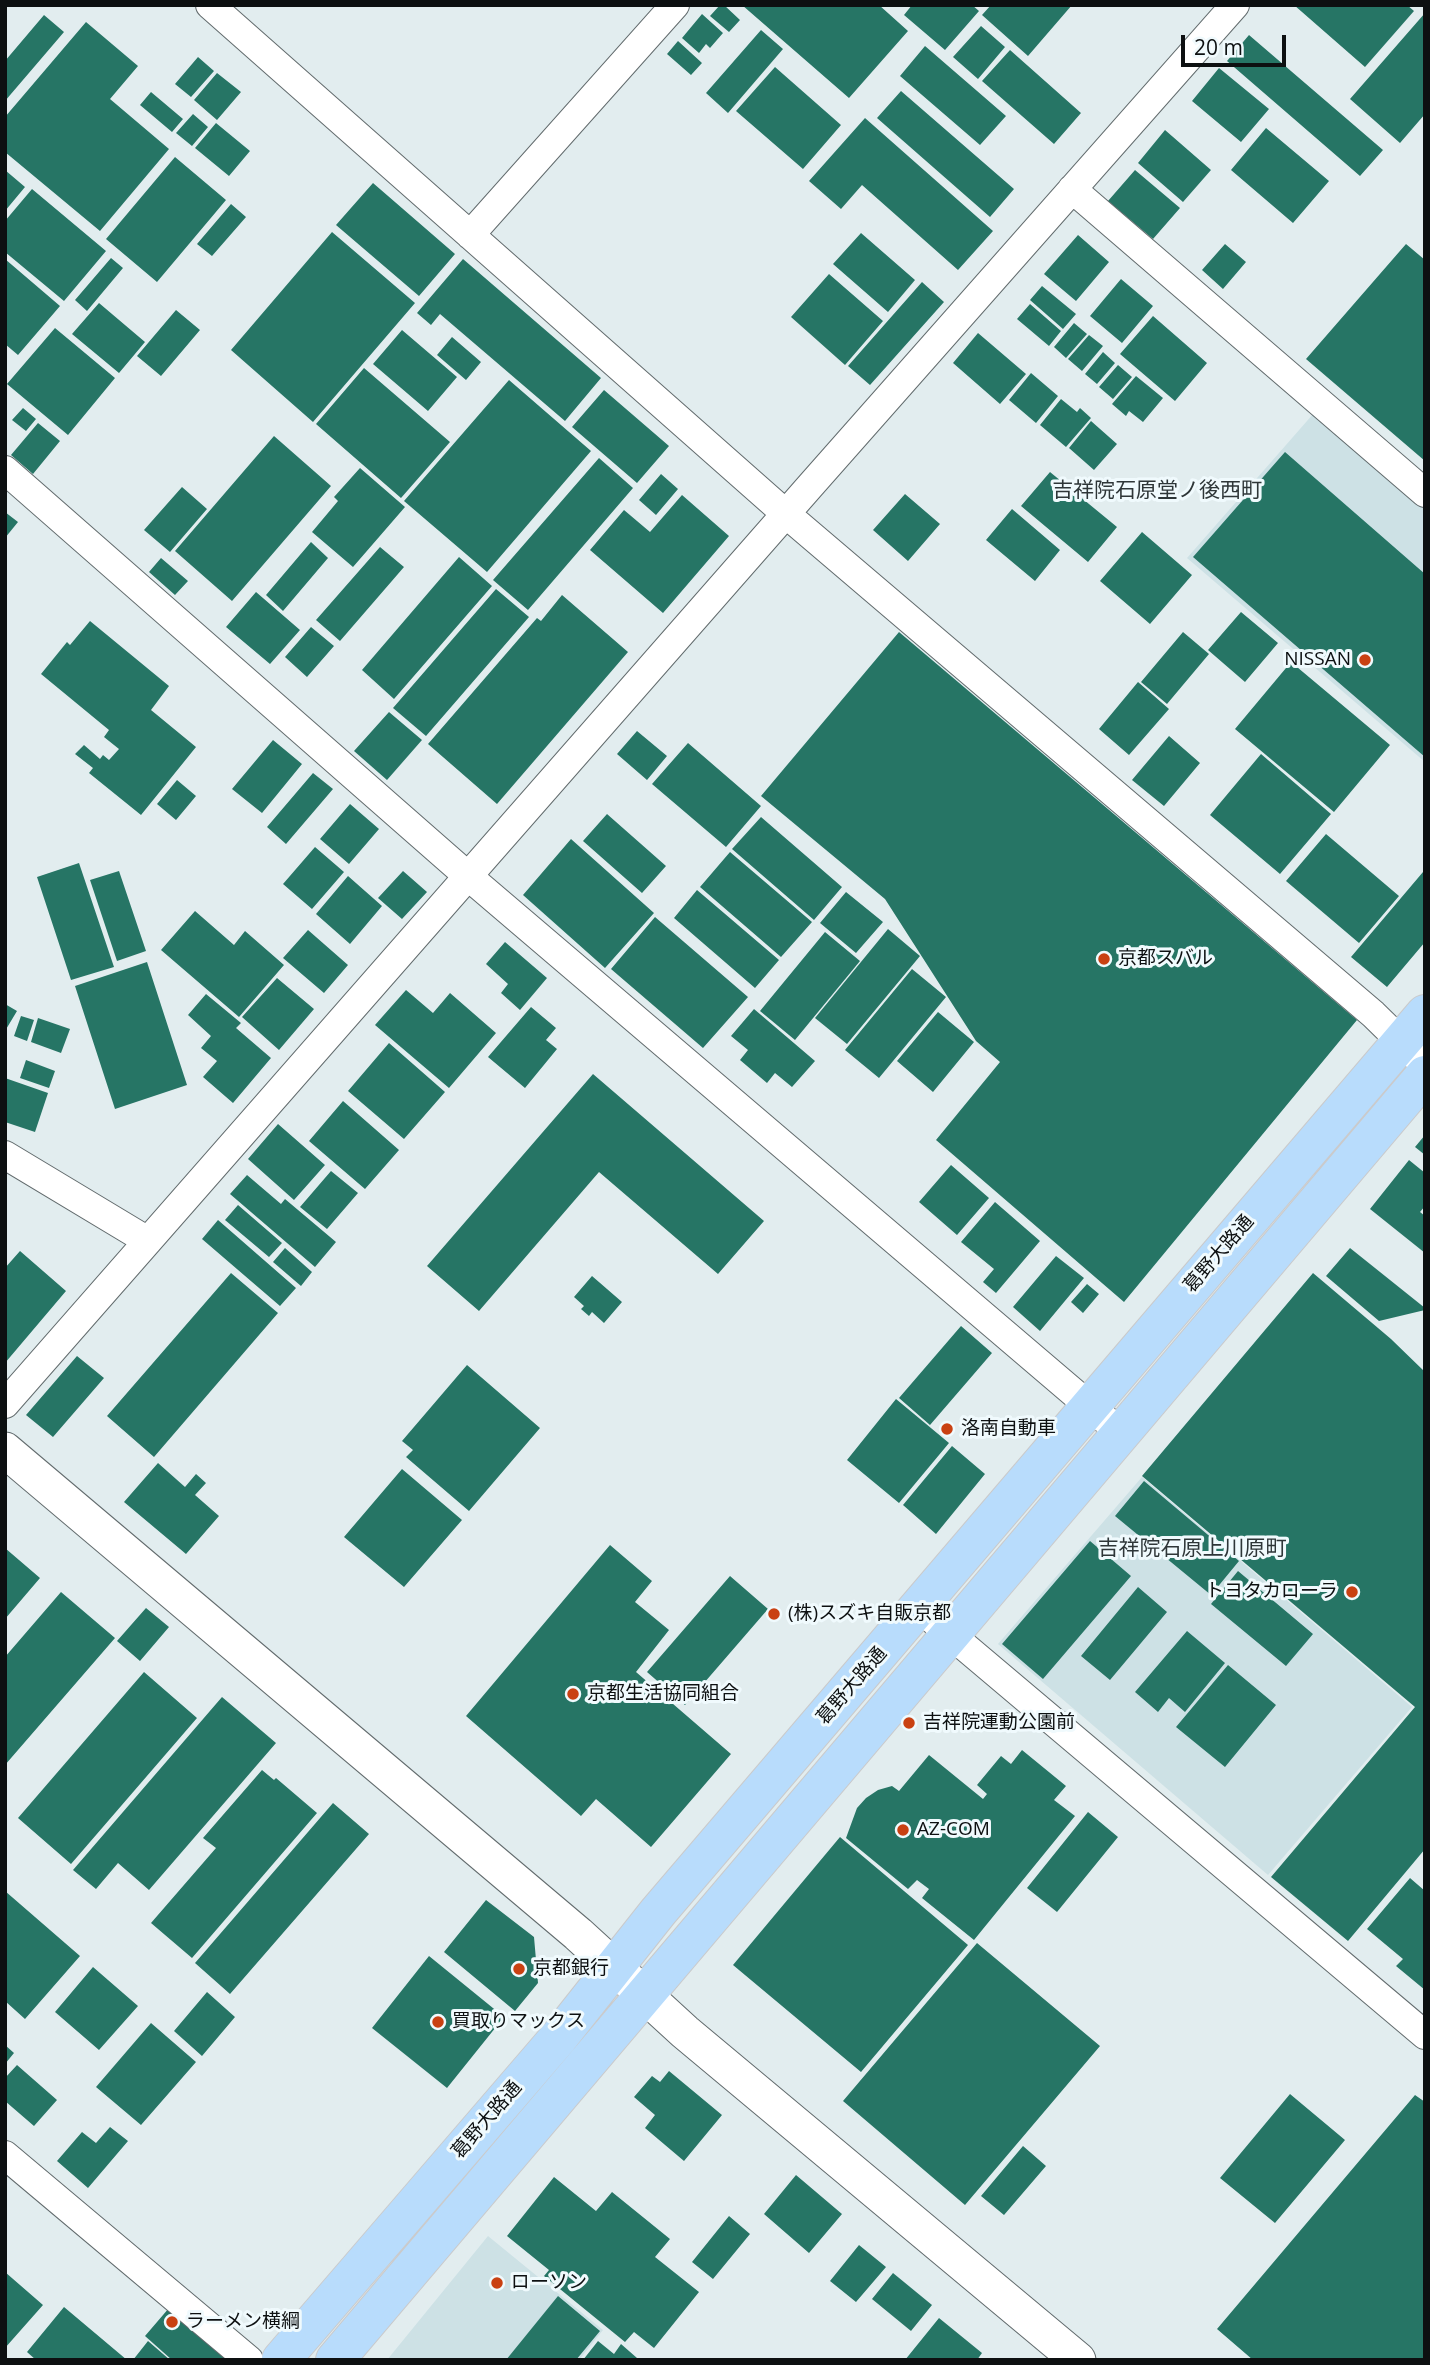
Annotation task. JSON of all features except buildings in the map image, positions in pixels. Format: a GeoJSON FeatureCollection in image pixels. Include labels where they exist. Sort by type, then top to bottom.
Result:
{"type":"FeatureCollection","features":[{"type":"Feature","properties":{"kind":"highway","name":"葛野大路通"},"geometry":{"type":"LineString","coordinates":[[281,2360],[559,2037],[658,1912],[1090,1405],[1417,1040]]}},
{"type":"Feature","properties":{"kind":"highway","name":"葛野大路通"},"geometry":{"type":"LineString","coordinates":[[335,2360],[1425,1074]]}},
{"type":"Feature","properties":{"kind":"street"},"geometry":{"type":"LineString","coordinates":[[210,5],[786,514],[1373,1014],[1417,1040]]}},
{"type":"Feature","properties":{"kind":"street"},"geometry":{"type":"LineString","coordinates":[[470,235],[675,5]]}},
{"type":"Feature","properties":{"kind":"street"},"geometry":{"type":"LineString","coordinates":[[5,1404],[1235,5]]}},
{"type":"Feature","properties":{"kind":"street"},"geometry":{"type":"LineString","coordinates":[[1072,189],[1425,493]]}},
{"type":"Feature","properties":{"kind":"street"},"geometry":{"type":"LineString","coordinates":[[5,470],[469,877],[1121,1433]]}},
{"type":"Feature","properties":{"kind":"street"},"geometry":{"type":"LineString","coordinates":[[5,1156],[148,1241]]}},
{"type":"Feature","properties":{"kind":"street"},"geometry":{"type":"LineString","coordinates":[[5,1450],[557,1916],[685,2032],[1078,2360]]}},
{"type":"Feature","properties":{"kind":"street"},"geometry":{"type":"LineString","coordinates":[[919,1608],[1425,2035]]}},
{"type":"Feature","properties":{"kind":"street"},"geometry":{"type":"LineString","coordinates":[[5,2155],[249,2360]]}},
{"type":"Feature","properties":{"kind":"shaded area","name":"NISSAN"},"geometry":{"type":"Polygon","coordinates":[[[1314,413],[1425,509],[1425,762],[1187,558],[1314,413]]]}},
{"type":"Feature","properties":{"kind":"shaded area"},"geometry":{"type":"Polygon","coordinates":[[[1142,1477],[1412,1707],[1268,1875],[998,1644],[1142,1477]]]}},
{"type":"Feature","properties":{"kind":"shaded area","name":"ローソン"},"geometry":{"type":"Polygon","coordinates":[[[488,2236],[603,2330],[579,2360],[387,2360],[488,2236]]]}},
{"type":"Feature","properties":{"kind":"place","name":"NISSAN"},"geometry":{"type":"Point","coordinates":[1365,660]}},
{"type":"Feature","properties":{"kind":"place","name":"京都スバル"},"geometry":{"type":"Point","coordinates":[1104,959]}},
{"type":"Feature","properties":{"kind":"place","name":"洛南自動車"},"geometry":{"type":"Point","coordinates":[947,1429]}},
{"type":"Feature","properties":{"kind":"place","name":"トヨタカローラ"},"geometry":{"type":"Point","coordinates":[1352,1592]}},
{"type":"Feature","properties":{"kind":"place","name":"(株)スズキ自販京都"},"geometry":{"type":"Point","coordinates":[774,1614]}},
{"type":"Feature","properties":{"kind":"place","name":"京都生活協同組合"},"geometry":{"type":"Point","coordinates":[573,1694]}},
{"type":"Feature","properties":{"kind":"place","name":"吉祥院運動公園前"},"geometry":{"type":"Point","coordinates":[909,1723]}},
{"type":"Feature","properties":{"kind":"place","name":"AZ-COM"},"geometry":{"type":"Point","coordinates":[903,1830]}},
{"type":"Feature","properties":{"kind":"place","name":"京都銀行"},"geometry":{"type":"Point","coordinates":[519,1969]}},
{"type":"Feature","properties":{"kind":"place","name":"買取りマックス"},"geometry":{"type":"Point","coordinates":[438,2022]}},
{"type":"Feature","properties":{"kind":"place","name":"ローソン"},"geometry":{"type":"Point","coordinates":[497,2283]}},
{"type":"Feature","properties":{"kind":"place","name":"ラーメン横綱"},"geometry":{"type":"Point","coordinates":[172,2322]}},
{"type":"Feature","properties":{"kind":"district","name":"吉祥院石原堂ノ後西町"},"geometry":{"type":"Point","coordinates":[1157,491]}},
{"type":"Feature","properties":{"kind":"district","name":"吉祥院石原上川原町"},"geometry":{"type":"Point","coordinates":[1192,1549]}}]}
